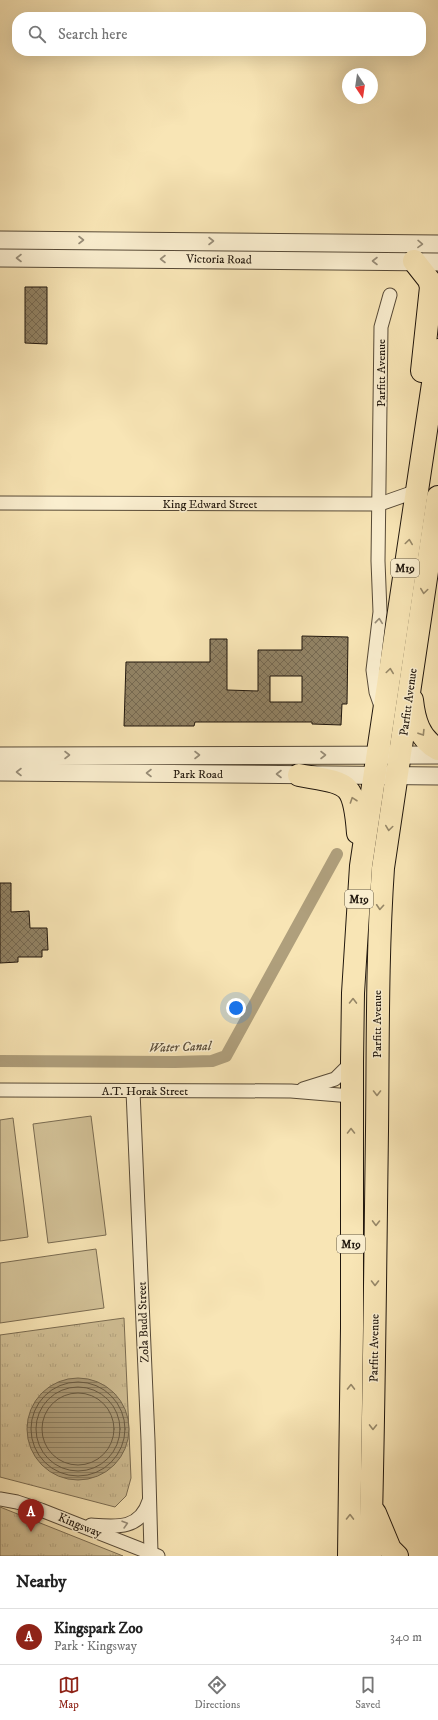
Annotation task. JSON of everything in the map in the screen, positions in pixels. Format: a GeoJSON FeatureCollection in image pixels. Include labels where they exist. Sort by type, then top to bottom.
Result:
{"type":"FeatureCollection","features":[{"type":"Feature","properties":{"kind":"highway"},"geometry":{"type":"LineString","coordinates":[[414,261],[429,280],[431,287],[416,421],[416,439],[422,454]]}},
{"type":"Feature","properties":{"kind":"highway","name":"Parfitt Avenue"},"geometry":{"type":"LineString","coordinates":[[350,1556],[352,1328],[351,1096],[353,993],[361,866],[438,350]]}},
{"type":"Feature","properties":{"kind":"highway","name":"Parfitt Avenue"},"geometry":{"type":"LineString","coordinates":[[370,1556],[379,952],[383,868],[438,497]]}},
{"type":"Feature","properties":{"kind":"highway"},"geometry":{"type":"LineString","coordinates":[[410,685],[413,715],[417,725],[428,742],[438,749]]}},
{"type":"Feature","properties":{"kind":"highway"},"geometry":{"type":"LineString","coordinates":[[299,774],[335,781],[344,785],[351,792],[356,808],[361,866]]}},
{"type":"Feature","properties":{"kind":"highway"},"geometry":{"type":"LineString","coordinates":[[351,1096],[365,1075],[368,1038],[368,976],[379,952]]}},
{"type":"Feature","properties":{"kind":"highway"},"geometry":{"type":"LineString","coordinates":[[351,1232],[358,1219],[362,1205],[363,1147],[368,1137],[377,1129]]}},
{"type":"Feature","properties":{"kind":"highway"},"geometry":{"type":"LineString","coordinates":[[371,1505],[390,1549],[398,1556]]}},
{"type":"Feature","properties":{"kind":"street","name":"Victoria Road"},"geometry":{"type":"LineString","coordinates":[[0,240],[438,244]]}},
{"type":"Feature","properties":{"kind":"street"},"geometry":{"type":"LineString","coordinates":[[50,240],[50,258]]}},
{"type":"Feature","properties":{"kind":"street"},"geometry":{"type":"LineString","coordinates":[[269,242],[273,260]]}},
{"type":"Feature","properties":{"kind":"street","name":"Victoria Road"},"geometry":{"type":"LineString","coordinates":[[0,258],[438,262]]}},
{"type":"Feature","properties":{"kind":"street","name":"Parfitt Avenue"},"geometry":{"type":"LineString","coordinates":[[384,714],[376,692],[373,670],[380,612],[378,561],[380,504],[381,327],[390,295]]}},
{"type":"Feature","properties":{"kind":"street","name":"King Edward Street"},"geometry":{"type":"LineString","coordinates":[[0,503],[380,504],[417,491]]}},
{"type":"Feature","properties":{"kind":"street"},"geometry":{"type":"LineString","coordinates":[[376,766],[398,765],[438,755]]}},
{"type":"Feature","properties":{"kind":"street","name":"Park Road"},"geometry":{"type":"LineString","coordinates":[[0,756],[376,766]]}},
{"type":"Feature","properties":{"kind":"street"},"geometry":{"type":"LineString","coordinates":[[398,765],[438,776]]}},
{"type":"Feature","properties":{"kind":"street","name":"Park Road"},"geometry":{"type":"LineString","coordinates":[[0,772],[299,774],[376,766]]}},
{"type":"Feature","properties":{"kind":"street","name":"A.T. Horak Street"},"geometry":{"type":"LineString","coordinates":[[291,1091],[335,1079],[352,1062]]}},
{"type":"Feature","properties":{"kind":"street","name":"A.T. Horak Street"},"geometry":{"type":"LineString","coordinates":[[0,1090],[133,1092],[291,1091],[351,1096]]}},
{"type":"Feature","properties":{"kind":"street","name":"Zola Budd Street"},"geometry":{"type":"LineString","coordinates":[[133,1092],[150,1501],[155,1555]]}},
{"type":"Feature","properties":{"kind":"street","name":"Kingsway"},"geometry":{"type":"LineString","coordinates":[[0,1499],[17,1502],[41,1510],[155,1555]]}},
{"type":"Feature","properties":{"kind":"street"},"geometry":{"type":"LineString","coordinates":[[73,1523],[108,1526],[128,1524],[141,1517],[147,1509],[150,1501]]}},
{"type":"Feature","properties":{"kind":"green space"},"geometry":{"type":"Polygon","coordinates":[[[91,1116],[106,1235],[48,1243],[33,1124],[91,1116]]]}},
{"type":"Feature","properties":{"kind":"green space"},"geometry":{"type":"Polygon","coordinates":[[[13,1118],[28,1237],[0,1241],[0,1120],[13,1118]]]}},
{"type":"Feature","properties":{"kind":"green space"},"geometry":{"type":"Polygon","coordinates":[[[96,1249],[104,1308],[0,1323],[0,1263],[96,1249]]]}},
{"type":"Feature","properties":{"kind":"green space"},"geometry":{"type":"Polygon","coordinates":[[[124,1318],[131,1478],[126,1496],[115,1507],[0,1477],[0,1335],[124,1318]]]}},
{"type":"Feature","properties":{"kind":"green space"},"geometry":{"type":"Polygon","coordinates":[[[0,1507],[123,1556],[0,1556],[0,1507]]]}},
{"type":"Feature","properties":{"kind":"water"},"geometry":{"type":"Polygon","coordinates":[[[78,1378],[98,1382],[106,1386],[114,1393],[121,1401],[125,1409],[129,1429],[125,1449],[121,1457],[114,1465],[106,1472],[98,1476],[78,1480],[58,1476],[50,1472],[42,1465],[35,1457],[31,1449],[27,1429],[31,1409],[35,1401],[42,1393],[50,1386],[58,1382],[78,1378]]]}},
{"type":"Feature","properties":{"kind":"building"},"geometry":{"type":"Polygon","coordinates":[[[25,287],[47,287],[47,344],[25,343],[25,287]]]}},
{"type":"Feature","properties":{"kind":"building"},"geometry":{"type":"Polygon","coordinates":[[[302,636],[348,637],[347,704],[342,704],[341,725],[312,724],[312,722],[195,722],[194,726],[124,726],[126,662],[210,662],[210,639],[227,639],[227,690],[258,691],[258,650],[302,650],[302,636]],[[270,676],[270,702],[302,702],[302,676],[270,676]]]}},
{"type":"Feature","properties":{"kind":"building"},"geometry":{"type":"Polygon","coordinates":[[[0,883],[11,883],[11,912],[29,911],[30,928],[47,928],[48,950],[42,950],[42,957],[18,957],[18,962],[0,963],[0,883]]]}},
{"type":"Feature","properties":{"kind":"waterway","name":"Water Canal"},"geometry":{"type":"LineString","coordinates":[[0,1061],[175,1062],[212,1061],[226,1056],[337,854]]}},
{"type":"Feature","properties":{"kind":"place","name":"Kingspark Zoo"},"geometry":{"type":"Point","coordinates":[31,1532]}}]}
